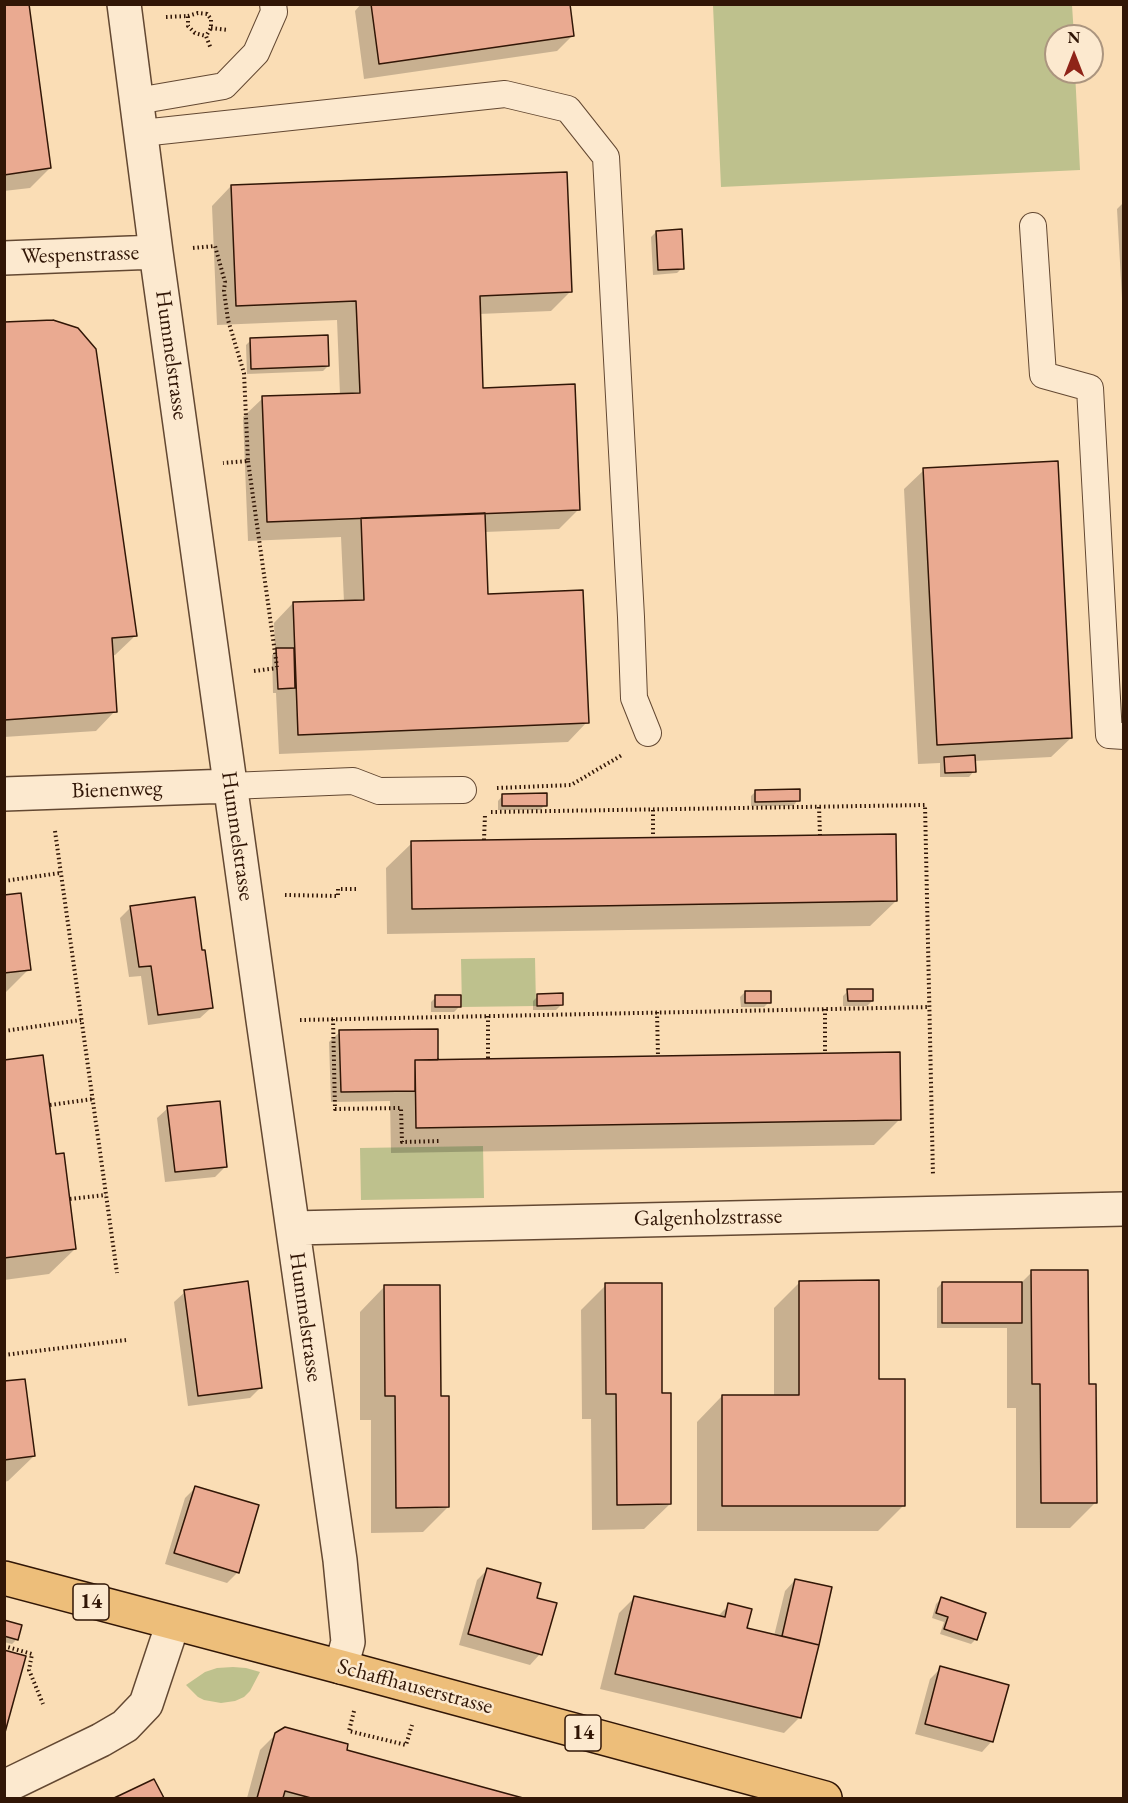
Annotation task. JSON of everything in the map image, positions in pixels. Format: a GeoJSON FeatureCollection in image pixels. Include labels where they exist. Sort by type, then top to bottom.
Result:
{"type":"FeatureCollection","features":[{"type":"Feature","properties":{"kind":"main road","name":"Schaffhauserstrasse"},"geometry":{"type":"LineString","coordinates":[[4,1578],[825,1798]]}},
{"type":"Feature","properties":{"kind":"street","name":"Hummelstrasse"},"geometry":{"type":"LineString","coordinates":[[125,13],[230,786],[339,1545],[348,1642],[341,1667]]}},
{"type":"Feature","properties":{"kind":"street","name":"Wespenstrasse"},"geometry":{"type":"LineString","coordinates":[[4,258],[156,252]]}},
{"type":"Feature","properties":{"kind":"street","name":"Bienenweg"},"geometry":{"type":"LineString","coordinates":[[4,794],[230,786]]}},
{"type":"Feature","properties":{"kind":"street","name":"Galgenholzstrasse"},"geometry":{"type":"LineString","coordinates":[[292,1228],[1124,1209]]}},
{"type":"Feature","properties":{"kind":"street"},"geometry":{"type":"LineString","coordinates":[[4,1787],[125,1726],[146,1704],[173,1623]]}},
{"type":"Feature","properties":{"kind":"lane"},"geometry":{"type":"LineString","coordinates":[[137,101],[224,86],[256,53],[274,12],[273,4]]}},
{"type":"Feature","properties":{"kind":"lane"},"geometry":{"type":"LineString","coordinates":[[142,133],[505,94],[568,109],[606,157],[634,698],[648,733]]}},
{"type":"Feature","properties":{"kind":"lane"},"geometry":{"type":"LineString","coordinates":[[1033,226],[1043,375],[1090,388],[1109,735],[1124,736]]}},
{"type":"Feature","properties":{"kind":"lane"},"geometry":{"type":"LineString","coordinates":[[230,786],[353,781],[379,791],[463,790]]}},
{"type":"Feature","properties":{"kind":"path"},"geometry":{"type":"LineString","coordinates":[[125,13],[188,16],[198,13],[207,14],[211,19],[211,28],[206,36]]}},
{"type":"Feature","properties":{"kind":"path"},"geometry":{"type":"LineString","coordinates":[[188,16],[188,26],[195,33],[206,36]]}},
{"type":"Feature","properties":{"kind":"path"},"geometry":{"type":"LineString","coordinates":[[206,36],[224,86]]}},
{"type":"Feature","properties":{"kind":"path"},"geometry":{"type":"LineString","coordinates":[[156,252],[215,246],[225,282],[228,320],[244,374],[248,461],[277,668]]}},
{"type":"Feature","properties":{"kind":"path"},"geometry":{"type":"LineString","coordinates":[[186,466],[248,461]]}},
{"type":"Feature","properties":{"kind":"path"},"geometry":{"type":"LineString","coordinates":[[463,790],[571,785],[626,753]]}},
{"type":"Feature","properties":{"kind":"path"},"geometry":{"type":"LineString","coordinates":[[50,793],[117,1273]]}},
{"type":"Feature","properties":{"kind":"path"},"geometry":{"type":"LineString","coordinates":[[484,840],[485,812],[925,805],[934,1213]]}},
{"type":"Feature","properties":{"kind":"path"},"geometry":{"type":"LineString","coordinates":[[819,807],[820,835]]}},
{"type":"Feature","properties":{"kind":"path"},"geometry":{"type":"LineString","coordinates":[[653,810],[653,838]]}},
{"type":"Feature","properties":{"kind":"path"},"geometry":{"type":"LineString","coordinates":[[4,880],[61,873]]}},
{"type":"Feature","properties":{"kind":"path"},"geometry":{"type":"LineString","coordinates":[[246,895],[338,896],[338,889],[357,889]]}},
{"type":"Feature","properties":{"kind":"path"},"geometry":{"type":"LineString","coordinates":[[305,1020],[929,1007]]}},
{"type":"Feature","properties":{"kind":"path"},"geometry":{"type":"LineString","coordinates":[[825,1009],[825,1053]]}},
{"type":"Feature","properties":{"kind":"path"},"geometry":{"type":"LineString","coordinates":[[657,1012],[658,1056]]}},
{"type":"Feature","properties":{"kind":"path"},"geometry":{"type":"LineString","coordinates":[[488,1016],[488,1059]]}},
{"type":"Feature","properties":{"kind":"path"},"geometry":{"type":"LineString","coordinates":[[333,1019],[335,1109],[401,1108],[402,1142],[441,1141]]}},
{"type":"Feature","properties":{"kind":"path"},"geometry":{"type":"LineString","coordinates":[[4,1031],[81,1020]]}},
{"type":"Feature","properties":{"kind":"path"},"geometry":{"type":"LineString","coordinates":[[50,1105],[93,1099]]}},
{"type":"Feature","properties":{"kind":"path"},"geometry":{"type":"LineString","coordinates":[[70,1199],[106,1195]]}},
{"type":"Feature","properties":{"kind":"path"},"geometry":{"type":"LineString","coordinates":[[4,1355],[126,1340]]}},
{"type":"Feature","properties":{"kind":"path"},"geometry":{"type":"LineString","coordinates":[[4,1646],[32,1654],[29,1670],[43,1704]]}},
{"type":"Feature","properties":{"kind":"path"},"geometry":{"type":"LineString","coordinates":[[355,1707],[350,1731],[406,1745],[413,1721]]}},
{"type":"Feature","properties":{"kind":"green space"},"geometry":{"type":"Polygon","coordinates":[[[713,5],[1072,5],[1073,24],[1044,24],[1044,84],[1076,84],[1080,170],[721,187],[713,5]]]}},
{"type":"Feature","properties":{"kind":"green space"},"geometry":{"type":"Polygon","coordinates":[[[535,958],[536,1006],[462,1007],[461,959],[535,958]]]}},
{"type":"Feature","properties":{"kind":"green space"},"geometry":{"type":"Polygon","coordinates":[[[483,1146],[484,1198],[361,1200],[360,1148],[483,1146]]]}},
{"type":"Feature","properties":{"kind":"green space"},"geometry":{"type":"Polygon","coordinates":[[[233,1667],[260,1672],[250,1691],[235,1701],[221,1703],[204,1700],[186,1685],[205,1672],[217,1668],[233,1667]]]}},
{"type":"Feature","properties":{"kind":"building"},"geometry":{"type":"Polygon","coordinates":[[[4,4],[29,4],[51,168],[4,175],[4,4]]]}},
{"type":"Feature","properties":{"kind":"building"},"geometry":{"type":"Polygon","coordinates":[[[371,4],[570,4],[574,36],[379,64],[371,4]]]}},
{"type":"Feature","properties":{"kind":"building"},"geometry":{"type":"Polygon","coordinates":[[[567,172],[572,292],[480,296],[483,388],[575,384],[580,510],[267,522],[262,396],[360,393],[356,301],[236,306],[231,185],[567,172]]]}},
{"type":"Feature","properties":{"kind":"building"},"geometry":{"type":"Polygon","coordinates":[[[682,229],[684,269],[658,270],[656,231],[682,229]]]}},
{"type":"Feature","properties":{"kind":"building"},"geometry":{"type":"Polygon","coordinates":[[[53,320],[78,328],[96,349],[137,636],[112,638],[117,712],[4,720],[4,322],[53,320]]]}},
{"type":"Feature","properties":{"kind":"building"},"geometry":{"type":"Polygon","coordinates":[[[328,335],[329,366],[251,369],[250,338],[328,335]]]}},
{"type":"Feature","properties":{"kind":"building"},"geometry":{"type":"Polygon","coordinates":[[[1058,461],[1072,738],[937,745],[923,468],[1058,461]]]}},
{"type":"Feature","properties":{"kind":"building"},"geometry":{"type":"Polygon","coordinates":[[[485,513],[488,594],[583,590],[589,723],[298,735],[293,602],[364,600],[361,518],[485,513]]]}},
{"type":"Feature","properties":{"kind":"building"},"geometry":{"type":"Polygon","coordinates":[[[276,648],[294,648],[295,688],[278,689],[276,648]]]}},
{"type":"Feature","properties":{"kind":"building"},"geometry":{"type":"Polygon","coordinates":[[[975,755],[976,772],[945,773],[944,757],[975,755]]]}},
{"type":"Feature","properties":{"kind":"building"},"geometry":{"type":"Polygon","coordinates":[[[800,789],[800,801],[755,802],[755,790],[800,789]]]}},
{"type":"Feature","properties":{"kind":"building"},"geometry":{"type":"Polygon","coordinates":[[[547,793],[547,806],[502,806],[502,794],[547,793]]]}},
{"type":"Feature","properties":{"kind":"building"},"geometry":{"type":"Polygon","coordinates":[[[896,834],[897,901],[412,909],[411,841],[896,834]]]}},
{"type":"Feature","properties":{"kind":"building"},"geometry":{"type":"Polygon","coordinates":[[[21,893],[31,970],[4,973],[4,895],[21,893]]]}},
{"type":"Feature","properties":{"kind":"building"},"geometry":{"type":"Polygon","coordinates":[[[195,897],[213,1008],[158,1015],[151,966],[139,967],[130,906],[195,897]]]}},
{"type":"Feature","properties":{"kind":"building"},"geometry":{"type":"Polygon","coordinates":[[[847,989],[873,989],[873,1001],[848,1001],[847,989]]]}},
{"type":"Feature","properties":{"kind":"building"},"geometry":{"type":"Polygon","coordinates":[[[745,991],[771,991],[771,1003],[745,1003],[745,991]]]}},
{"type":"Feature","properties":{"kind":"building"},"geometry":{"type":"Polygon","coordinates":[[[563,993],[563,1005],[537,1006],[537,994],[563,993]]]}},
{"type":"Feature","properties":{"kind":"building"},"geometry":{"type":"Polygon","coordinates":[[[435,995],[461,995],[461,1007],[435,1007],[435,995]]]}},
{"type":"Feature","properties":{"kind":"building"},"geometry":{"type":"Polygon","coordinates":[[[438,1029],[438,1060],[415,1060],[415,1091],[341,1092],[339,1030],[438,1029]]]}},
{"type":"Feature","properties":{"kind":"building"},"geometry":{"type":"Polygon","coordinates":[[[900,1052],[901,1120],[416,1128],[415,1060],[900,1052]]]}},
{"type":"Feature","properties":{"kind":"building"},"geometry":{"type":"Polygon","coordinates":[[[43,1055],[56,1154],[64,1153],[76,1249],[4,1258],[4,1060],[43,1055]]]}},
{"type":"Feature","properties":{"kind":"building"},"geometry":{"type":"Polygon","coordinates":[[[220,1101],[227,1167],[175,1172],[167,1106],[220,1101]]]}},
{"type":"Feature","properties":{"kind":"building"},"geometry":{"type":"Polygon","coordinates":[[[1031,1270],[1088,1270],[1089,1384],[1096,1384],[1097,1503],[1041,1503],[1040,1384],[1032,1384],[1031,1270]]]}},
{"type":"Feature","properties":{"kind":"building"},"geometry":{"type":"Polygon","coordinates":[[[879,1280],[879,1379],[905,1379],[905,1506],[722,1506],[722,1395],[799,1395],[799,1281],[879,1280]]]}},
{"type":"Feature","properties":{"kind":"building"},"geometry":{"type":"Polygon","coordinates":[[[248,1281],[262,1388],[198,1396],[184,1290],[248,1281]]]}},
{"type":"Feature","properties":{"kind":"building"},"geometry":{"type":"Polygon","coordinates":[[[942,1282],[1022,1282],[1022,1323],[942,1323],[942,1282]]]}},
{"type":"Feature","properties":{"kind":"building"},"geometry":{"type":"Polygon","coordinates":[[[605,1283],[662,1283],[662,1393],[671,1393],[671,1504],[617,1505],[616,1394],[606,1394],[605,1283]]]}},
{"type":"Feature","properties":{"kind":"building"},"geometry":{"type":"Polygon","coordinates":[[[384,1285],[440,1285],[441,1396],[449,1396],[449,1507],[396,1508],[395,1396],[385,1396],[384,1285]]]}},
{"type":"Feature","properties":{"kind":"building"},"geometry":{"type":"Polygon","coordinates":[[[25,1379],[35,1456],[4,1460],[4,1381],[25,1379]]]}},
{"type":"Feature","properties":{"kind":"building"},"geometry":{"type":"Polygon","coordinates":[[[195,1486],[259,1505],[239,1573],[174,1553],[195,1486]]]}},
{"type":"Feature","properties":{"kind":"building"},"geometry":{"type":"Polygon","coordinates":[[[487,1568],[541,1583],[537,1598],[557,1603],[542,1655],[468,1634],[487,1568]]]}},
{"type":"Feature","properties":{"kind":"building"},"geometry":{"type":"Polygon","coordinates":[[[795,1579],[832,1587],[819,1645],[782,1636],[795,1579]]]}},
{"type":"Feature","properties":{"kind":"building"},"geometry":{"type":"Polygon","coordinates":[[[634,1596],[725,1617],[728,1603],[752,1609],[747,1628],[819,1645],[801,1718],[615,1674],[634,1596]]]}},
{"type":"Feature","properties":{"kind":"building"},"geometry":{"type":"Polygon","coordinates":[[[941,1597],[986,1613],[977,1640],[944,1629],[948,1617],[936,1613],[941,1597]]]}},
{"type":"Feature","properties":{"kind":"building"},"geometry":{"type":"Polygon","coordinates":[[[4,1620],[22,1625],[18,1640],[4,1636],[4,1620]]]}},
{"type":"Feature","properties":{"kind":"building"},"geometry":{"type":"Polygon","coordinates":[[[4,1650],[26,1656],[4,1736],[4,1650]]]}},
{"type":"Feature","properties":{"kind":"building"},"geometry":{"type":"Polygon","coordinates":[[[940,1666],[1009,1685],[993,1742],[925,1724],[940,1666]]]}},
{"type":"Feature","properties":{"kind":"building"},"geometry":{"type":"Polygon","coordinates":[[[285,1727],[348,1744],[347,1750],[523,1798],[311,1798],[285,1791],[283,1798],[257,1798],[275,1733],[285,1727]]]}},
{"type":"Feature","properties":{"kind":"building"},"geometry":{"type":"Polygon","coordinates":[[[154,1779],[164,1798],[114,1798],[154,1779]]]}}]}
